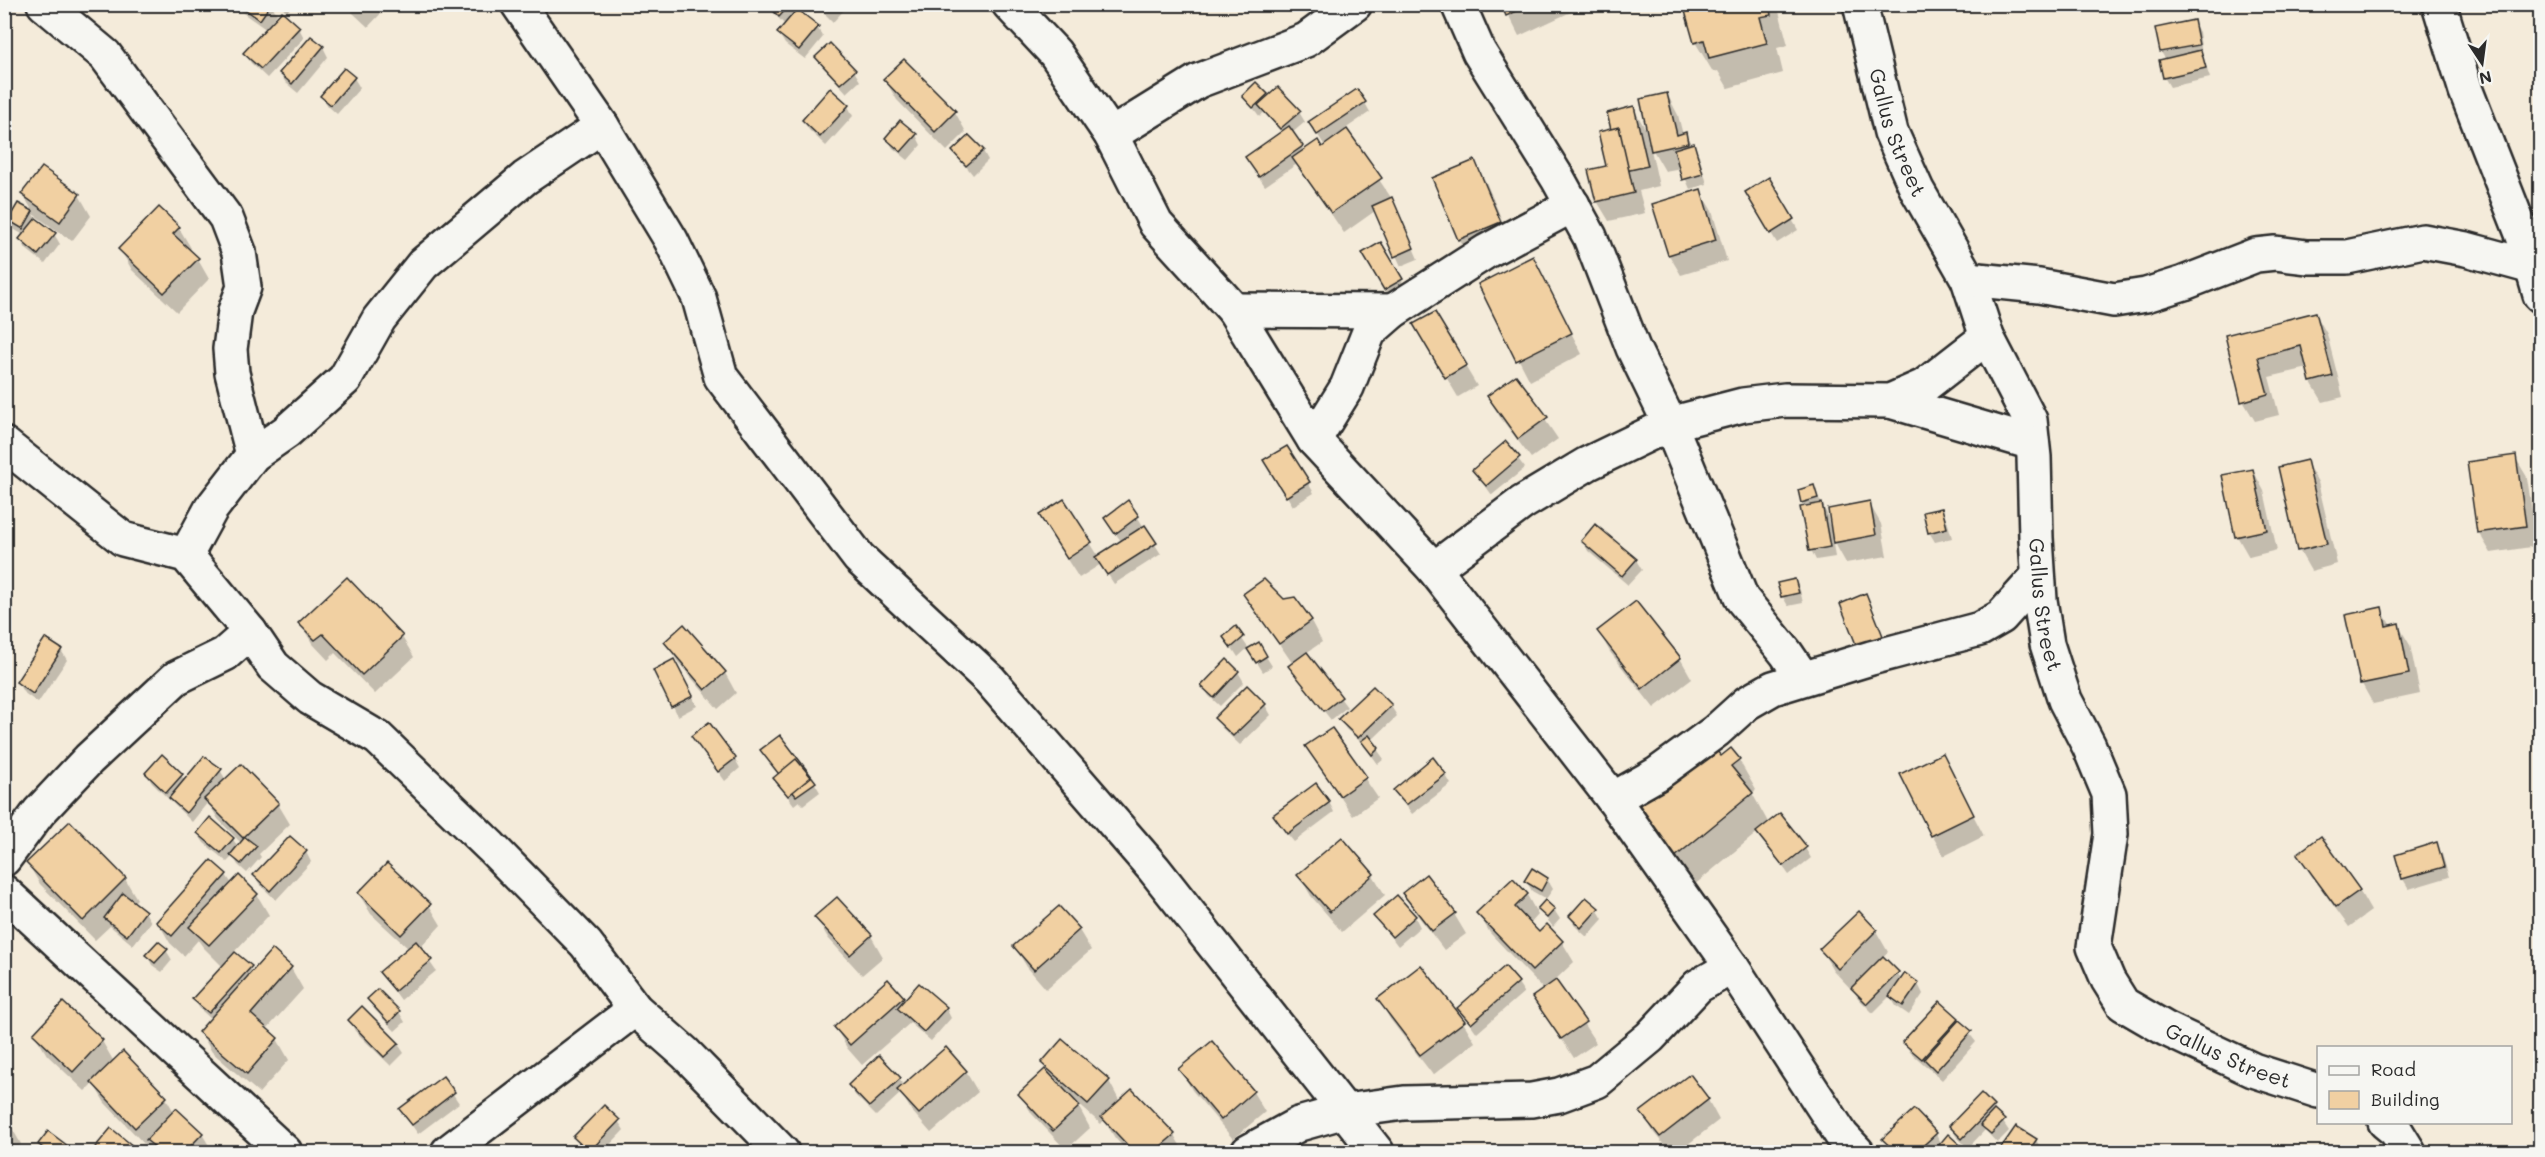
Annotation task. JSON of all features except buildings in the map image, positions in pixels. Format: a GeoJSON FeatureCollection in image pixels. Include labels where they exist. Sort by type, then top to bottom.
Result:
{"type":"FeatureCollection","features":[{"type":"Feature","properties":{"kind":"street"},"geometry":{"type":"LineString","coordinates":[[44,4],[105,56],[225,218],[239,252],[244,287],[236,311],[230,350],[232,373],[253,455]]}},
{"type":"Feature","properties":{"kind":"street"},"geometry":{"type":"LineString","coordinates":[[518,4],[602,126],[671,240],[699,298],[721,377],[859,558],[990,680],[1154,869],[1377,1152]]}},
{"type":"Feature","properties":{"kind":"street"},"geometry":{"type":"LineString","coordinates":[[1009,4],[1055,53],[1111,135],[1156,224],[1234,310],[1314,440],[1434,569],[1613,799],[1732,967],[1842,1136],[1857,1152]]}},
{"type":"Feature","properties":{"kind":"street"},"geometry":{"type":"LineString","coordinates":[[1111,135],[1198,81],[1306,40],[1355,4]]}},
{"type":"Feature","properties":{"kind":"street"},"geometry":{"type":"LineString","coordinates":[[1458,4],[1479,52],[1573,205],[1590,237],[1633,348],[1670,424],[1742,599],[1786,653],[1803,678]]}},
{"type":"Feature","properties":{"kind":"street","name":"Gallus Street"},"geometry":{"type":"LineString","coordinates":[[1860,4],[1891,132],[1917,190],[1968,279],[1987,338],[2030,420],[2038,576],[2047,644],[2065,700],[2089,746],[2109,794],[2111,834],[2094,947],[2108,980],[2123,1004],[2166,1029],[2253,1070],[2317,1090]]}},
{"type":"Feature","properties":{"kind":"street"},"geometry":{"type":"LineString","coordinates":[[2439,4],[2466,91],[2523,236],[2536,280]]}},
{"type":"Feature","properties":{"kind":"street"},"geometry":{"type":"LineString","coordinates":[[186,555],[211,509],[253,455],[286,432],[345,379],[379,319],[423,264],[525,178],[602,126]]}},
{"type":"Feature","properties":{"kind":"street"},"geometry":{"type":"LineString","coordinates":[[1314,440],[1347,387],[1369,332],[1393,311],[1487,251],[1573,205]]}},
{"type":"Feature","properties":{"kind":"street"},"geometry":{"type":"LineString","coordinates":[[1968,279],[2039,286],[2114,300],[2146,295],[2165,289],[2256,255],[2275,253],[2307,257],[2347,257],[2423,241],[2466,249],[2536,280]]}},
{"type":"Feature","properties":{"kind":"street"},"geometry":{"type":"LineString","coordinates":[[1234,310],[1393,311]]}},
{"type":"Feature","properties":{"kind":"street"},"geometry":{"type":"LineString","coordinates":[[1890,401],[1924,386],[1987,338]]}},
{"type":"Feature","properties":{"kind":"street"},"geometry":{"type":"LineString","coordinates":[[1434,569],[1522,503],[1587,464],[1670,424],[1743,405],[1785,400],[1890,401],[2032,443]]}},
{"type":"Feature","properties":{"kind":"street"},"geometry":{"type":"LineString","coordinates":[[4,444],[123,539],[186,555],[250,632],[273,666],[310,698],[378,738],[491,847],[586,944],[634,1009],[685,1053],[782,1152]]}},
{"type":"Feature","properties":{"kind":"street"},"geometry":{"type":"LineString","coordinates":[[1613,799],[1657,774],[1716,731],[1747,703],[1773,688],[1980,629],[2001,617],[2038,576]]}},
{"type":"Feature","properties":{"kind":"street"},"geometry":{"type":"LineString","coordinates":[[4,859],[39,812],[88,759],[176,678],[225,654],[250,632]]}},
{"type":"Feature","properties":{"kind":"street"},"geometry":{"type":"LineString","coordinates":[[4,891],[285,1152]]}},
{"type":"Feature","properties":{"kind":"street"},"geometry":{"type":"LineString","coordinates":[[1248,1152],[1299,1124],[1345,1111],[1404,1103],[1532,1100],[1559,1095],[1597,1081],[1650,1037],[1698,986],[1732,967]]}},
{"type":"Feature","properties":{"kind":"street"},"geometry":{"type":"LineString","coordinates":[[448,1152],[634,1009]]}},
{"type":"Feature","properties":{"kind":"street"},"geometry":{"type":"LineString","coordinates":[[2387,1124],[2396,1131],[2409,1152]]}}]}
